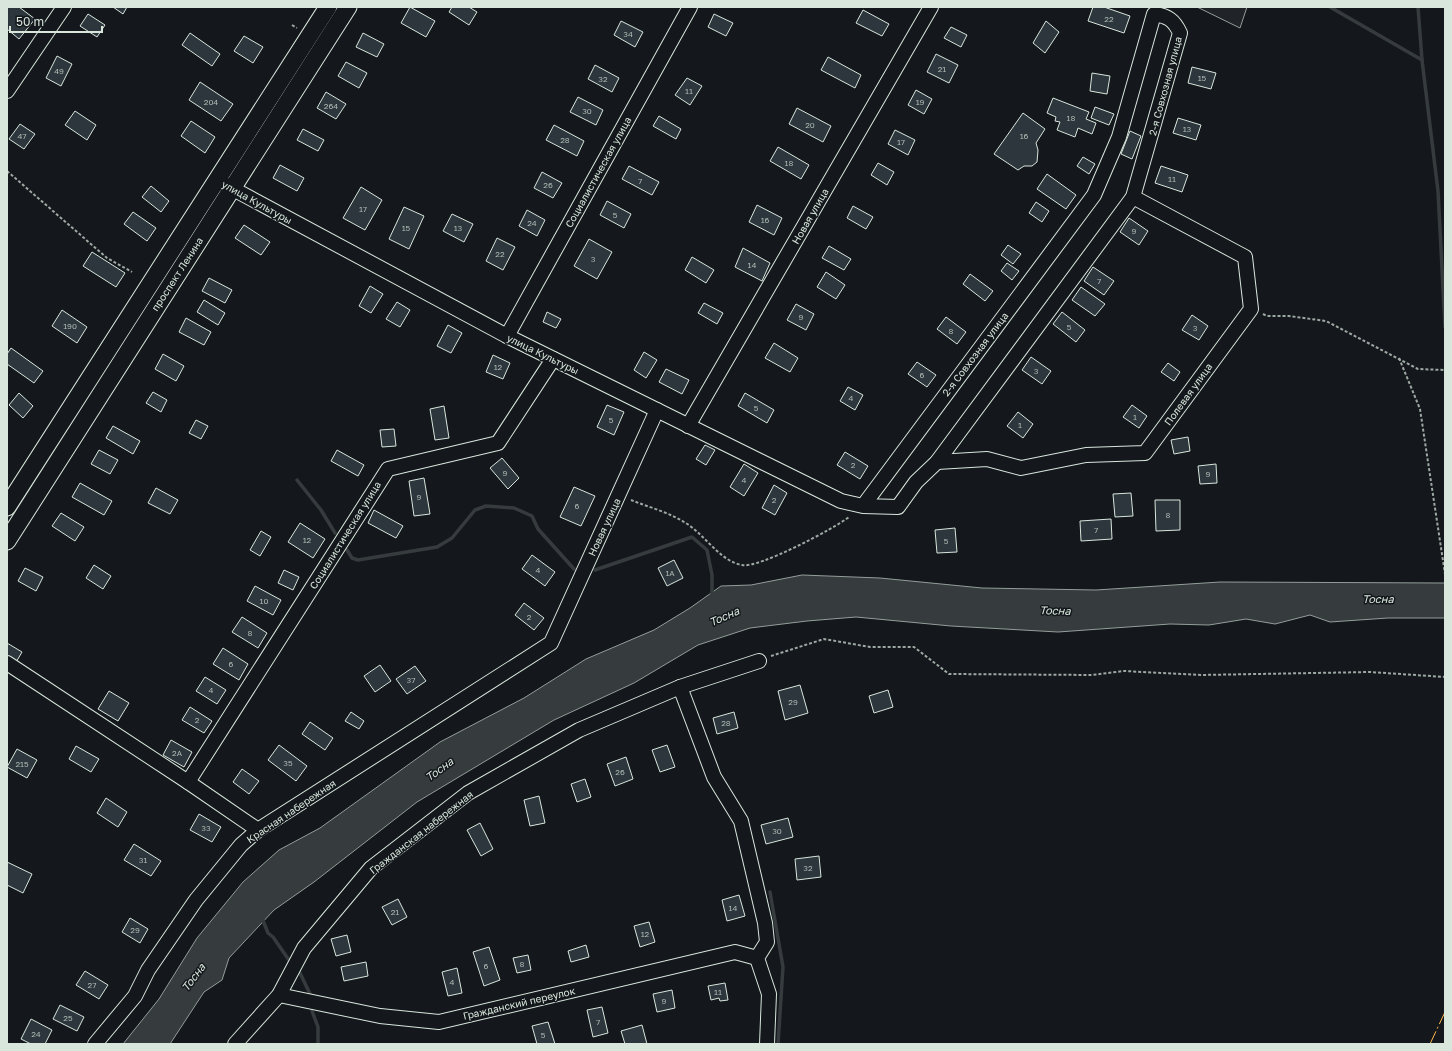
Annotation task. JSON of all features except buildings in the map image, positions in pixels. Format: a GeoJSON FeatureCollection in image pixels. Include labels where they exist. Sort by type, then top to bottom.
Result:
{"type":"FeatureCollection","features":[{"type":"Feature","properties":{"kind":"main road","name":"проспект Ленина"},"geometry":{"type":"LineString","coordinates":[[7,507],[328,7]]}},
{"type":"Feature","properties":{"kind":"main road","name":"проспект Ленина"},"geometry":{"type":"LineString","coordinates":[[7,541],[348,7]]}},
{"type":"Feature","properties":{"kind":"street"},"geometry":{"type":"LineString","coordinates":[[7,91],[64,7]]}},
{"type":"Feature","properties":{"kind":"street","name":"Социалистическая улица"},"geometry":{"type":"LineString","coordinates":[[507,336],[690,7]]}},
{"type":"Feature","properties":{"kind":"street","name":"Новая улица"},"geometry":{"type":"LineString","coordinates":[[688,426],[931,7]]}},
{"type":"Feature","properties":{"kind":"street","name":"2-я Совхозная улица"},"geometry":{"type":"LineString","coordinates":[[863,506],[1094,195],[1119,137],[1154,14],[1166,16],[1176,23],[1180,33],[1133,197],[937,462],[916,482],[898,507],[878,506]]}},
{"type":"Feature","properties":{"kind":"street","name":"улица Культуры"},"geometry":{"type":"LineString","coordinates":[[216,180],[507,336],[688,426],[841,501],[863,506],[878,506]]}},
{"type":"Feature","properties":{"kind":"street"},"geometry":{"type":"LineString","coordinates":[[1133,197],[1245,257],[1251,309]]}},
{"type":"Feature","properties":{"kind":"street","name":"Полевая улица"},"geometry":{"type":"LineString","coordinates":[[937,462],[987,459],[1021,468],[1086,455],[1145,453],[1251,309]]}},
{"type":"Feature","properties":{"kind":"street","name":"Социалистическая улица"},"geometry":{"type":"LineString","coordinates":[[188,782],[388,469],[498,443],[553,359]]}},
{"type":"Feature","properties":{"kind":"street","name":"Новая улица"},"geometry":{"type":"LineString","coordinates":[[551,643],[657,410]]}},
{"type":"Feature","properties":{"kind":"street","name":"Красная набережная"},"geometry":{"type":"LineString","coordinates":[[94,1044],[135,996],[148,970],[196,900],[241,845],[258,830],[551,643]]}},
{"type":"Feature","properties":{"kind":"street","name":"Гражданская набережная"},"geometry":{"type":"LineString","coordinates":[[235,1044],[280,995],[304,948],[371,868],[468,793],[579,730],[680,686],[759,661]]}},
{"type":"Feature","properties":{"kind":"street"},"geometry":{"type":"LineString","coordinates":[[7,663],[258,830]]}},
{"type":"Feature","properties":{"kind":"street"},"geometry":{"type":"LineString","coordinates":[[680,686],[714,776],[741,821],[765,923],[767,942],[757,958],[769,994],[767,1044]]}},
{"type":"Feature","properties":{"kind":"street","name":"Гражданский переулок"},"geometry":{"type":"LineString","coordinates":[[280,995],[380,1016],[439,1022],[735,952],[757,958]]}},
{"type":"Feature","properties":{"kind":"path"},"geometry":{"type":"LineString","coordinates":[[7,171],[107,258],[132,272]]}},
{"type":"Feature","properties":{"kind":"path"},"geometry":{"type":"LineString","coordinates":[[1251,309],[1267,316],[1289,316],[1326,321],[1418,369],[1445,370]]}},
{"type":"Feature","properties":{"kind":"path"},"geometry":{"type":"LineString","coordinates":[[1399,358],[1420,409],[1445,574]]}},
{"type":"Feature","properties":{"kind":"path"},"geometry":{"type":"LineString","coordinates":[[618,495],[684,522],[699,532],[726,558],[742,566],[752,565],[820,534],[845,520],[863,506]]}},
{"type":"Feature","properties":{"kind":"path"},"geometry":{"type":"LineString","coordinates":[[759,661],[824,638],[870,647],[914,647],[949,674],[1092,675],[1124,671],[1201,675],[1370,672],[1445,677]]}},
{"type":"Feature","properties":{"kind":"shaded area"},"geometry":{"type":"Polygon","coordinates":[[[1197,7],[1247,7],[1240,28],[1197,7]]]}},
{"type":"Feature","properties":{"kind":"water","name":"Тосна"},"geometry":{"type":"Polygon","coordinates":[[[802,575],[880,578],[982,588],[1096,590],[1220,582],[1445,583],[1445,618],[1388,618],[1330,622],[1310,615],[1275,624],[1246,619],[1209,625],[1170,624],[1058,632],[951,626],[856,617],[750,628],[698,645],[634,683],[554,720],[417,802],[314,882],[274,910],[229,958],[222,980],[204,992],[170,1044],[123,1044],[159,999],[197,938],[243,882],[279,850],[320,828],[440,742],[524,698],[586,659],[654,630],[690,608],[721,586],[751,585],[802,575]]]}},
{"type":"Feature","properties":{"kind":"waterway"},"geometry":{"type":"LineString","coordinates":[[1330,7],[1422,60],[1418,7]]}},
{"type":"Feature","properties":{"kind":"waterway"},"geometry":{"type":"LineString","coordinates":[[1422,60],[1438,191],[1445,327]]}},
{"type":"Feature","properties":{"kind":"waterway"},"geometry":{"type":"LineString","coordinates":[[297,480],[321,510],[335,533]]}},
{"type":"Feature","properties":{"kind":"waterway"},"geometry":{"type":"LineString","coordinates":[[347,550],[352,558],[358,560],[437,547],[452,538],[475,510],[486,506],[514,508],[532,516],[538,529],[574,569]]}},
{"type":"Feature","properties":{"kind":"waterway"},"geometry":{"type":"LineString","coordinates":[[595,570],[692,537],[707,550],[712,575],[712,596]]}},
{"type":"Feature","properties":{"kind":"waterway"},"geometry":{"type":"LineString","coordinates":[[770,892],[783,967],[778,1044]]}},
{"type":"Feature","properties":{"kind":"waterway"},"geometry":{"type":"LineString","coordinates":[[262,918],[268,933],[273,937],[291,963]]}},
{"type":"Feature","properties":{"kind":"waterway"},"geometry":{"type":"LineString","coordinates":[[300,973],[311,996]]}},
{"type":"Feature","properties":{"kind":"waterway"},"geometry":{"type":"LineString","coordinates":[[312,1011],[318,1027],[318,1044]]}},
{"type":"Feature","properties":{"kind":"power"},"geometry":{"type":"LineString","coordinates":[[1430,1044],[1445,1012]]}}]}
